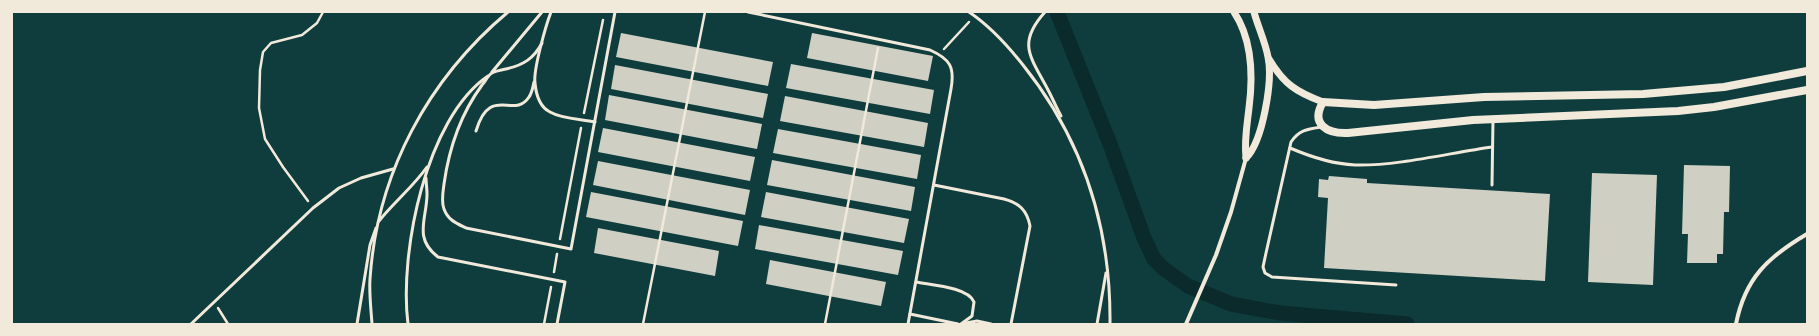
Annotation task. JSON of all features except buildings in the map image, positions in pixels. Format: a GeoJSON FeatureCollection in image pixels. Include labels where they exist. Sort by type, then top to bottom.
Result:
{"type":"FeatureCollection","features":[{"type":"Feature","properties":{"kind":"main road"},"geometry":{"type":"LineString","coordinates":[[1807,71],[1724,87],[1644,94],[1484,98],[1374,105],[1323,102],[1318,114],[1319,120],[1323,127],[1331,131],[1348,133],[1493,119],[1678,111],[1714,107],[1807,90]]}},
{"type":"Feature","properties":{"kind":"street"},"geometry":{"type":"LineString","coordinates":[[1186,324],[1192,307],[1210,270],[1231,212],[1246,158],[1246,137],[1251,84],[1250,64],[1241,24],[1234,12]]}},
{"type":"Feature","properties":{"kind":"street"},"geometry":{"type":"LineString","coordinates":[[1254,12],[1268,58],[1278,74],[1297,91],[1323,102]]}},
{"type":"Feature","properties":{"kind":"street"},"geometry":{"type":"LineString","coordinates":[[1246,158],[1252,152],[1261,130],[1267,99],[1268,58]]}},
{"type":"Feature","properties":{"kind":"street"},"geometry":{"type":"LineString","coordinates":[[1736,324],[1744,294],[1754,276],[1769,260],[1788,245],[1807,234]]}},
{"type":"Feature","properties":{"kind":"lane"},"geometry":{"type":"LineString","coordinates":[[357,324],[370,245],[393,169],[410,131],[432,95],[457,61],[486,31],[508,12]]}},
{"type":"Feature","properties":{"kind":"lane"},"geometry":{"type":"LineString","coordinates":[[542,12],[491,73],[469,105],[458,127],[446,171],[443,207],[447,216],[452,221],[466,228],[571,249],[615,12]]}},
{"type":"Feature","properties":{"kind":"lane"},"geometry":{"type":"LineString","coordinates":[[476,131],[478,123],[488,108],[494,104],[518,105],[529,96],[534,82],[542,43],[551,12]]}},
{"type":"Feature","properties":{"kind":"lane"},"geometry":{"type":"LineString","coordinates":[[748,12],[930,50],[940,55],[951,66],[953,76],[908,324]]}},
{"type":"Feature","properties":{"kind":"lane"},"geometry":{"type":"LineString","coordinates":[[969,12],[1010,49],[1042,88],[1067,131]]}},
{"type":"Feature","properties":{"kind":"lane"},"geometry":{"type":"LineString","coordinates":[[1045,12],[1033,27],[1029,37],[1029,50],[1037,70],[1048,88],[1086,175],[1100,221],[1107,268],[1110,324]]}},
{"type":"Feature","properties":{"kind":"lane"},"geometry":{"type":"LineString","coordinates":[[408,324],[407,285],[409,254],[418,202],[429,165],[446,128],[463,99],[476,84],[491,73],[511,68],[531,58],[536,54],[542,43]]}},
{"type":"Feature","properties":{"kind":"lane"},"geometry":{"type":"LineString","coordinates":[[534,82],[537,96],[542,105],[550,112],[594,122]]}},
{"type":"Feature","properties":{"kind":"lane"},"geometry":{"type":"LineString","coordinates":[[1492,184],[1493,119]]}},
{"type":"Feature","properties":{"kind":"lane"},"geometry":{"type":"LineString","coordinates":[[1323,127],[1301,131],[1296,135],[1290,148],[1263,267],[1265,273],[1272,277],[1396,285]]}},
{"type":"Feature","properties":{"kind":"lane"},"geometry":{"type":"LineString","coordinates":[[1290,148],[1320,160],[1355,165],[1390,163],[1492,146]]}},
{"type":"Feature","properties":{"kind":"lane"},"geometry":{"type":"LineString","coordinates":[[372,324],[370,279],[378,221],[410,189],[429,165]]}},
{"type":"Feature","properties":{"kind":"lane"},"geometry":{"type":"LineString","coordinates":[[191,324],[313,208],[338,188],[361,178],[393,169]]}},
{"type":"Feature","properties":{"kind":"lane"},"geometry":{"type":"LineString","coordinates":[[426,176],[427,194],[422,232],[424,239],[432,253],[438,257],[565,282],[557,324]]}},
{"type":"Feature","properties":{"kind":"lane"},"geometry":{"type":"LineString","coordinates":[[934,186],[1013,201],[1024,210],[1030,226],[1011,324]]}},
{"type":"Feature","properties":{"kind":"lane"},"geometry":{"type":"LineString","coordinates":[[1097,324],[1107,268]]}},
{"type":"Feature","properties":{"kind":"lane"},"geometry":{"type":"LineString","coordinates":[[916,282],[962,291],[970,295],[974,302],[972,316],[962,324]]}},
{"type":"Feature","properties":{"kind":"lane"},"geometry":{"type":"LineString","coordinates":[[910,314],[958,324]]}},
{"type":"Feature","properties":{"kind":"lane"},"geometry":{"type":"LineString","coordinates":[[962,324],[977,321],[991,324]]}},
{"type":"Feature","properties":{"kind":"path"},"geometry":{"type":"LineString","coordinates":[[313,208],[282,167],[265,139],[259,108],[260,70],[263,52],[271,43],[302,35],[317,23],[323,12]]}},
{"type":"Feature","properties":{"kind":"path"},"geometry":{"type":"LineString","coordinates":[[643,324],[705,12]]}},
{"type":"Feature","properties":{"kind":"path"},"geometry":{"type":"LineString","coordinates":[[940,55],[974,15]]}},
{"type":"Feature","properties":{"kind":"path"},"geometry":{"type":"LineString","coordinates":[[544,324],[604,17]]}},
{"type":"Feature","properties":{"kind":"path"},"geometry":{"type":"LineString","coordinates":[[825,324],[879,40]]}},
{"type":"Feature","properties":{"kind":"path"},"geometry":{"type":"LineString","coordinates":[[214,301],[228,324]]}},
{"type":"Feature","properties":{"kind":"waterway"},"geometry":{"type":"LineString","coordinates":[[1057,12],[1110,144],[1144,238],[1154,259],[1164,269],[1188,286],[1231,304],[1280,313],[1407,324]]}}]}
